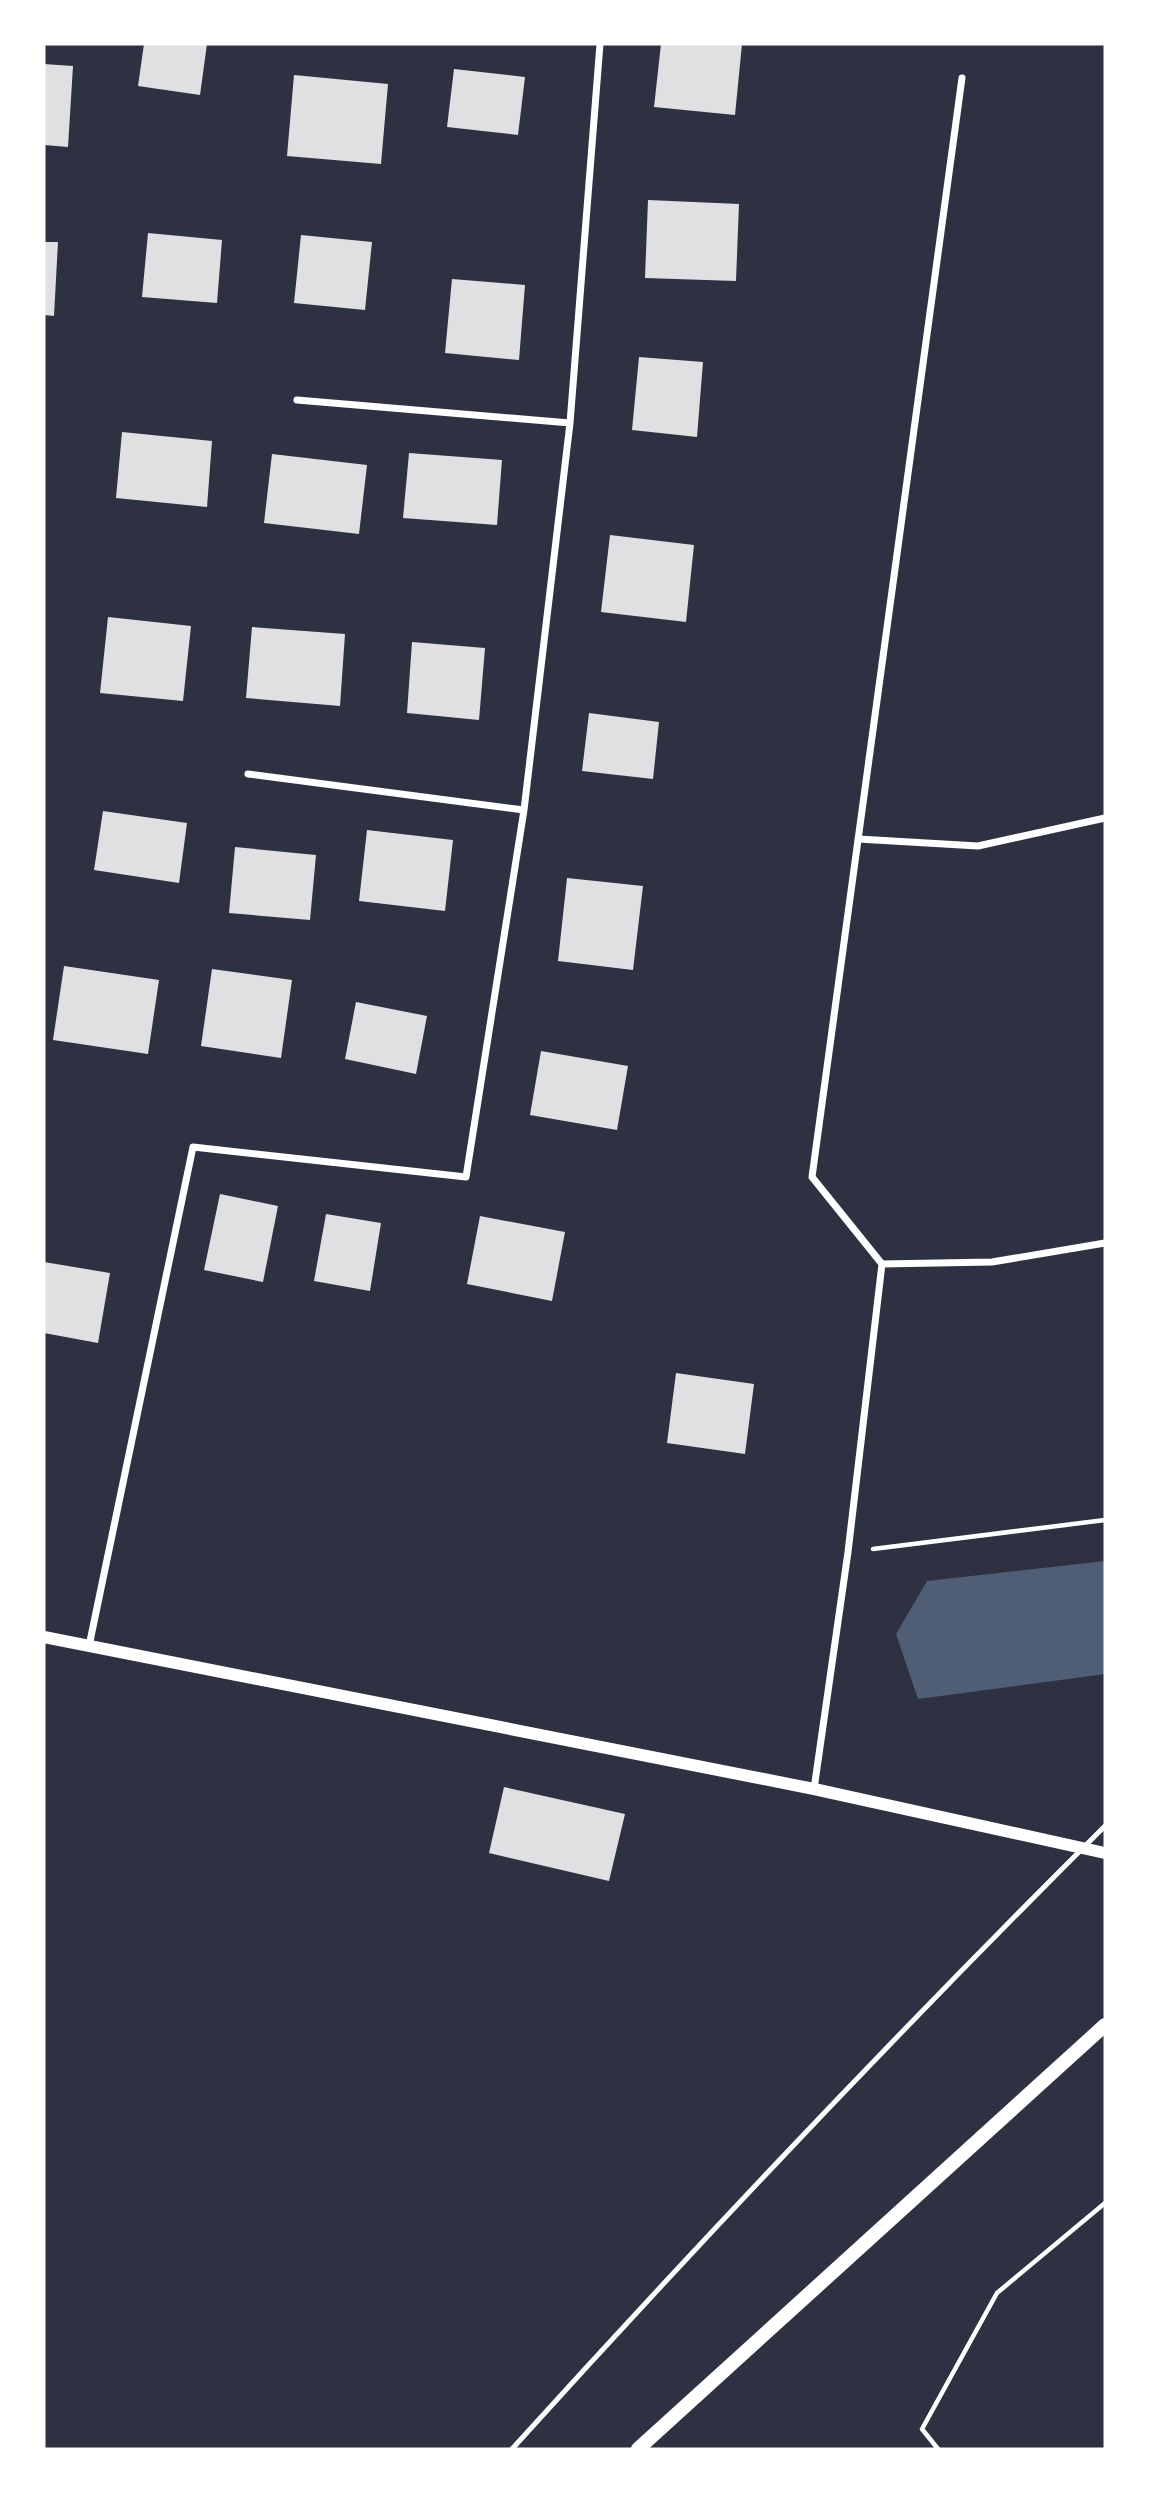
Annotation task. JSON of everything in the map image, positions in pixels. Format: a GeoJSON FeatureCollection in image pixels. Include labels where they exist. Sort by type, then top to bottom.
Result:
{"type":"FeatureCollection","features":[{"type":"Feature","properties":{"kind":"main road"},"geometry":{"type":"LineString","coordinates":[[638,2449],[1105,2025]]}},
{"type":"Feature","properties":{"kind":"street"},"geometry":{"type":"LineString","coordinates":[[89,1646],[193,1147],[466,1177],[524,810],[570,423],[600,44]]}},
{"type":"Feature","properties":{"kind":"street"},"geometry":{"type":"LineString","coordinates":[[814,1789],[848,1552],[881,1264],[812,1177],[962,78]]}},
{"type":"Feature","properties":{"kind":"street"},"geometry":{"type":"LineString","coordinates":[[298,400],[570,423]]}},
{"type":"Feature","properties":{"kind":"street"},"geometry":{"type":"LineString","coordinates":[[248,774],[524,810]]}},
{"type":"Feature","properties":{"kind":"street"},"geometry":{"type":"LineString","coordinates":[[858,839],[978,846],[1105,818]]}},
{"type":"Feature","properties":{"kind":"street"},"geometry":{"type":"LineString","coordinates":[[881,1264],[992,1262],[1105,1243]]}},
{"type":"Feature","properties":{"kind":"street"},"geometry":{"type":"LineString","coordinates":[[44,1637],[814,1789],[1105,1853]]}},
{"type":"Feature","properties":{"kind":"lane"},"geometry":{"type":"LineString","coordinates":[[512,2449],[644,2303],[917,2017],[1105,1826]]}},
{"type":"Feature","properties":{"kind":"path"},"geometry":{"type":"LineString","coordinates":[[848,1552],[1105,1520]]}},
{"type":"Feature","properties":{"kind":"path"},"geometry":{"type":"LineString","coordinates":[[938,2449],[922,2429],[997,2293],[1105,2203]]}},
{"type":"Feature","properties":{"kind":"water"},"geometry":{"type":"Polygon","coordinates":[[[1105,1561],[1105,1674],[918,1699],[896,1634],[927,1581],[1105,1561]]]}},
{"type":"Feature","properties":{"kind":"building"},"geometry":{"type":"Polygon","coordinates":[[[144,44],[207,44],[200,95],[138,86],[144,44]]]}},
{"type":"Feature","properties":{"kind":"building"},"geometry":{"type":"Polygon","coordinates":[[[661,44],[742,44],[735,115],[654,107],[661,44]]]}},
{"type":"Feature","properties":{"kind":"building"},"geometry":{"type":"Polygon","coordinates":[[[44,64],[73,66],[68,147],[44,145],[44,64]]]}},
{"type":"Feature","properties":{"kind":"building"},"geometry":{"type":"Polygon","coordinates":[[[454,69],[525,77],[518,135],[447,127],[454,69]]]}},
{"type":"Feature","properties":{"kind":"building"},"geometry":{"type":"Polygon","coordinates":[[[294,75],[388,84],[381,164],[287,156],[294,75]]]}},
{"type":"Feature","properties":{"kind":"building"},"geometry":{"type":"Polygon","coordinates":[[[648,200],[739,204],[736,281],[645,278],[648,200]]]}},
{"type":"Feature","properties":{"kind":"building"},"geometry":{"type":"Polygon","coordinates":[[[148,233],[222,240],[217,303],[142,297],[148,233]]]}},
{"type":"Feature","properties":{"kind":"building"},"geometry":{"type":"Polygon","coordinates":[[[301,235],[372,242],[365,310],[294,303],[301,235]]]}},
{"type":"Feature","properties":{"kind":"building"},"geometry":{"type":"Polygon","coordinates":[[[44,242],[58,242],[54,316],[44,315],[44,242]]]}},
{"type":"Feature","properties":{"kind":"building"},"geometry":{"type":"Polygon","coordinates":[[[452,279],[525,285],[519,360],[445,353],[452,279]]]}},
{"type":"Feature","properties":{"kind":"building"},"geometry":{"type":"Polygon","coordinates":[[[639,357],[703,362],[697,437],[632,430],[639,357]]]}},
{"type":"Feature","properties":{"kind":"building"},"geometry":{"type":"Polygon","coordinates":[[[122,432],[212,441],[207,507],[116,498],[122,432]]]}},
{"type":"Feature","properties":{"kind":"building"},"geometry":{"type":"Polygon","coordinates":[[[409,453],[502,460],[497,525],[403,518],[409,453]]]}},
{"type":"Feature","properties":{"kind":"building"},"geometry":{"type":"Polygon","coordinates":[[[272,454],[367,465],[359,534],[264,523],[272,454]]]}},
{"type":"Feature","properties":{"kind":"building"},"geometry":{"type":"Polygon","coordinates":[[[610,535],[694,545],[686,622],[601,612],[610,535]]]}},
{"type":"Feature","properties":{"kind":"building"},"geometry":{"type":"Polygon","coordinates":[[[108,617],[191,626],[183,701],[100,693],[108,617]]]}},
{"type":"Feature","properties":{"kind":"building"},"geometry":{"type":"Polygon","coordinates":[[[252,627],[345,634],[340,706],[246,698],[252,627]]]}},
{"type":"Feature","properties":{"kind":"building"},"geometry":{"type":"Polygon","coordinates":[[[412,642],[485,648],[479,720],[407,713],[412,642]]]}},
{"type":"Feature","properties":{"kind":"building"},"geometry":{"type":"Polygon","coordinates":[[[589,713],[659,722],[653,779],[582,771],[589,713]]]}},
{"type":"Feature","properties":{"kind":"building"},"geometry":{"type":"Polygon","coordinates":[[[103,811],[187,823],[179,883],[94,870],[103,811]]]}},
{"type":"Feature","properties":{"kind":"building"},"geometry":{"type":"Polygon","coordinates":[[[367,830],[453,840],[445,911],[359,901],[367,830]]]}},
{"type":"Feature","properties":{"kind":"building"},"geometry":{"type":"Polygon","coordinates":[[[235,847],[316,855],[310,920],[229,913],[235,847]]]}},
{"type":"Feature","properties":{"kind":"building"},"geometry":{"type":"Polygon","coordinates":[[[567,878],[643,886],[633,970],[558,961],[567,878]]]}},
{"type":"Feature","properties":{"kind":"building"},"geometry":{"type":"Polygon","coordinates":[[[64,966],[159,980],[148,1054],[53,1040],[64,966]]]}},
{"type":"Feature","properties":{"kind":"building"},"geometry":{"type":"Polygon","coordinates":[[[212,969],[292,980],[281,1058],[201,1046],[212,969]]]}},
{"type":"Feature","properties":{"kind":"building"},"geometry":{"type":"Polygon","coordinates":[[[356,1002],[427,1016],[416,1074],[345,1059],[356,1002]]]}},
{"type":"Feature","properties":{"kind":"building"},"geometry":{"type":"Polygon","coordinates":[[[541,1051],[628,1066],[617,1130],[530,1115],[541,1051]]]}},
{"type":"Feature","properties":{"kind":"building"},"geometry":{"type":"Polygon","coordinates":[[[220,1194],[278,1206],[263,1282],[204,1270],[220,1194]]]}},
{"type":"Feature","properties":{"kind":"building"},"geometry":{"type":"Polygon","coordinates":[[[326,1214],[381,1223],[370,1291],[314,1281],[326,1214]]]}},
{"type":"Feature","properties":{"kind":"building"},"geometry":{"type":"Polygon","coordinates":[[[480,1216],[565,1232],[552,1301],[467,1284],[480,1216]]]}},
{"type":"Feature","properties":{"kind":"building"},"geometry":{"type":"Polygon","coordinates":[[[44,1262],[110,1273],[98,1343],[44,1333],[44,1262]]]}},
{"type":"Feature","properties":{"kind":"building"},"geometry":{"type":"Polygon","coordinates":[[[676,1373],[754,1384],[745,1454],[667,1443],[676,1373]]]}},
{"type":"Feature","properties":{"kind":"building"},"geometry":{"type":"Polygon","coordinates":[[[504,1787],[625,1814],[609,1881],[489,1853],[504,1787]]]}}]}
